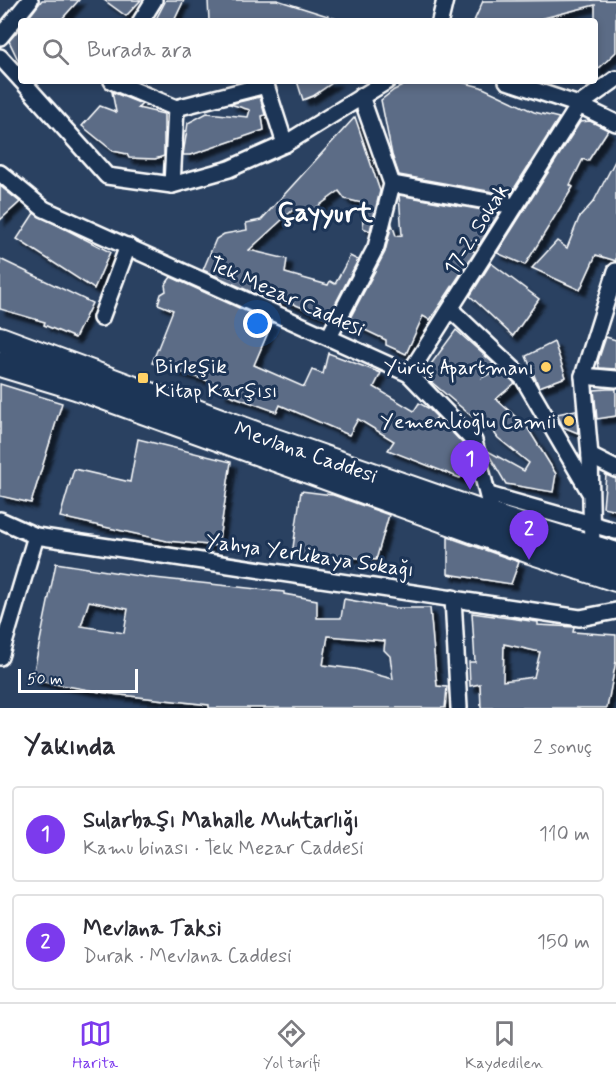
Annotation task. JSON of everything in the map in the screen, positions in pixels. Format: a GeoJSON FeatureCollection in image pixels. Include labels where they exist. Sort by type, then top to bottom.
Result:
{"type":"FeatureCollection","features":[{"type":"Feature","properties":{"kind":"main road","name":"Mevlana Caddesi"},"geometry":{"type":"LineString","coordinates":[[0,339],[261,436],[591,535],[616,555]]}},
{"type":"Feature","properties":{"kind":"main road","name":"Mevlana Caddesi"},"geometry":{"type":"LineString","coordinates":[[0,364],[76,387],[530,551],[616,579]]}},
{"type":"Feature","properties":{"kind":"street"},"geometry":{"type":"LineString","coordinates":[[0,37],[30,0]]}},
{"type":"Feature","properties":{"kind":"street"},"geometry":{"type":"LineString","coordinates":[[143,18],[154,0]]}},
{"type":"Feature","properties":{"kind":"street"},"geometry":{"type":"LineString","coordinates":[[441,18],[445,0]]}},
{"type":"Feature","properties":{"kind":"street"},"geometry":{"type":"LineString","coordinates":[[0,57],[18,78]]}},
{"type":"Feature","properties":{"kind":"street"},"geometry":{"type":"LineString","coordinates":[[579,105],[616,79]]}},
{"type":"Feature","properties":{"kind":"street"},"geometry":{"type":"LineString","coordinates":[[24,84],[107,176],[172,185],[229,170],[285,144],[382,84]]}},
{"type":"Feature","properties":{"kind":"street"},"geometry":{"type":"LineString","coordinates":[[119,84],[176,108],[266,85],[285,144]]}},
{"type":"Feature","properties":{"kind":"street"},"geometry":{"type":"LineString","coordinates":[[516,84],[579,105],[616,123]]}},
{"type":"Feature","properties":{"kind":"street"},"geometry":{"type":"LineString","coordinates":[[329,337],[376,247],[392,184],[361,96]]}},
{"type":"Feature","properties":{"kind":"street","name":"17-2. Sokak"},"geometry":{"type":"LineString","coordinates":[[409,374],[579,105]]}},
{"type":"Feature","properties":{"kind":"street"},"geometry":{"type":"LineString","coordinates":[[172,185],[176,108]]}},
{"type":"Feature","properties":{"kind":"street","name":"Tek Mezar Caddesi"},"geometry":{"type":"LineString","coordinates":[[0,172],[44,209],[409,374],[474,441],[491,506]]}},
{"type":"Feature","properties":{"kind":"street"},"geometry":{"type":"LineString","coordinates":[[392,184],[515,206]]}},
{"type":"Feature","properties":{"kind":"street"},"geometry":{"type":"LineString","coordinates":[[101,318],[128,246]]}},
{"type":"Feature","properties":{"kind":"street"},"geometry":{"type":"LineString","coordinates":[[616,271],[584,375],[590,456],[591,535],[616,531]]}},
{"type":"Feature","properties":{"kind":"street"},"geometry":{"type":"LineString","coordinates":[[451,310],[523,378],[590,494]]}},
{"type":"Feature","properties":{"kind":"street"},"geometry":{"type":"LineString","coordinates":[[584,375],[616,379]]}},
{"type":"Feature","properties":{"kind":"street"},"geometry":{"type":"LineString","coordinates":[[590,456],[616,469]]}},
{"type":"Feature","properties":{"kind":"street","name":"Yahya Yerlikaya Sokağı"},"geometry":{"type":"LineString","coordinates":[[0,520],[36,536],[580,618],[616,611]]}},
{"type":"Feature","properties":{"kind":"street"},"geometry":{"type":"LineString","coordinates":[[0,657],[36,536]]}},
{"type":"Feature","properties":{"kind":"street"},"geometry":{"type":"LineString","coordinates":[[453,598],[459,708]]}},
{"type":"Feature","properties":{"kind":"building"},"geometry":{"type":"Polygon","coordinates":[[[42,0],[79,0],[63,18],[28,18],[42,0]]]}},
{"type":"Feature","properties":{"kind":"building"},"geometry":{"type":"Polygon","coordinates":[[[104,0],[141,0],[126,16],[104,0]]]}},
{"type":"Feature","properties":{"kind":"building"},"geometry":{"type":"Polygon","coordinates":[[[166,0],[184,0],[175,18],[157,18],[166,0]]]}},
{"type":"Feature","properties":{"kind":"building"},"geometry":{"type":"Polygon","coordinates":[[[208,0],[277,0],[334,18],[209,18],[208,0]]]}},
{"type":"Feature","properties":{"kind":"building"},"geometry":{"type":"Polygon","coordinates":[[[616,0],[616,52],[598,69],[598,18],[595,18],[595,5],[544,18],[475,18],[483,1],[616,0]]]}},
{"type":"Feature","properties":{"kind":"building"},"geometry":{"type":"Polygon","coordinates":[[[18,30],[18,60],[9,41],[18,30]]]}},
{"type":"Feature","properties":{"kind":"building"},"geometry":{"type":"Polygon","coordinates":[[[298,84],[331,84],[313,96],[303,100],[298,84]]]}},
{"type":"Feature","properties":{"kind":"building"},"geometry":{"type":"Polygon","coordinates":[[[407,84],[469,84],[481,87],[534,112],[559,118],[510,195],[399,175],[392,155],[381,100],[407,84]]]}},
{"type":"Feature","properties":{"kind":"building"},"geometry":{"type":"Polygon","coordinates":[[[112,92],[142,104],[138,108],[164,114],[164,156],[155,159],[129,158],[127,154],[113,151],[82,126],[100,106],[116,112],[112,92]]]}},
{"type":"Feature","properties":{"kind":"building"},"geometry":{"type":"Polygon","coordinates":[[[260,97],[265,115],[262,116],[264,130],[191,155],[183,155],[188,123],[207,113],[248,117],[250,110],[230,104],[260,97]]]}},
{"type":"Feature","properties":{"kind":"building"},"geometry":{"type":"Polygon","coordinates":[[[355,117],[380,191],[370,231],[363,228],[362,203],[345,199],[339,191],[309,213],[295,208],[249,250],[287,259],[285,273],[328,285],[330,281],[335,284],[350,256],[358,260],[328,318],[281,299],[280,305],[203,270],[216,239],[224,234],[247,230],[246,223],[261,220],[355,117]]]}},
{"type":"Feature","properties":{"kind":"building"},"geometry":{"type":"Polygon","coordinates":[[[590,121],[608,130],[588,161],[583,159],[570,185],[573,187],[525,265],[497,253],[580,122],[590,121]]]}},
{"type":"Feature","properties":{"kind":"building"},"geometry":{"type":"Polygon","coordinates":[[[616,159],[616,261],[596,255],[580,290],[532,268],[557,241],[567,248],[579,218],[594,201],[616,159]]]}},
{"type":"Feature","properties":{"kind":"building"},"geometry":{"type":"Polygon","coordinates":[[[0,186],[20,202],[0,220],[0,186]]]}},
{"type":"Feature","properties":{"kind":"building"},"geometry":{"type":"Polygon","coordinates":[[[399,195],[499,213],[479,245],[472,241],[468,247],[475,252],[430,320],[423,316],[406,354],[386,345],[386,340],[348,322],[385,252],[392,224],[396,236],[402,235],[399,195]]]}},
{"type":"Feature","properties":{"kind":"building"},"geometry":{"type":"Polygon","coordinates":[[[34,213],[110,252],[94,289],[17,239],[34,213]]]}},
{"type":"Feature","properties":{"kind":"building"},"geometry":{"type":"Polygon","coordinates":[[[0,259],[92,303],[75,338],[44,325],[45,322],[0,309],[0,259]]]}},
{"type":"Feature","properties":{"kind":"building"},"geometry":{"type":"Polygon","coordinates":[[[491,263],[539,299],[513,336],[470,296],[491,263]]]}},
{"type":"Feature","properties":{"kind":"building"},"geometry":{"type":"Polygon","coordinates":[[[171,277],[272,323],[254,365],[304,387],[312,370],[323,374],[328,353],[381,373],[374,387],[414,411],[419,403],[428,408],[437,417],[434,421],[449,429],[465,446],[469,463],[460,478],[388,450],[394,441],[358,419],[349,435],[280,405],[277,412],[221,392],[224,386],[152,363],[173,310],[158,304],[161,294],[166,291],[165,285],[171,277]]]}},
{"type":"Feature","properties":{"kind":"building"},"geometry":{"type":"Polygon","coordinates":[[[456,330],[493,363],[483,377],[500,369],[515,383],[496,399],[527,427],[556,474],[553,492],[506,484],[486,450],[524,471],[529,463],[498,438],[480,413],[474,418],[423,375],[456,330]]]}},
{"type":"Feature","properties":{"kind":"building"},"geometry":{"type":"Polygon","coordinates":[[[606,337],[616,340],[616,369],[599,368],[598,361],[606,337]]]}},
{"type":"Feature","properties":{"kind":"building","name":"Yürüç Apartmanı"},"geometry":{"type":"Polygon","coordinates":[[[554,342],[566,377],[539,387],[526,356],[554,342]]]}},
{"type":"Feature","properties":{"kind":"building"},"geometry":{"type":"Polygon","coordinates":[[[0,384],[62,403],[31,503],[0,496],[0,384]]]}},
{"type":"Feature","properties":{"kind":"building"},"geometry":{"type":"Polygon","coordinates":[[[616,389],[616,416],[597,419],[594,390],[616,389]]]}},
{"type":"Feature","properties":{"kind":"building","name":"Yemenlioğlu Camii"},"geometry":{"type":"Polygon","coordinates":[[[576,410],[578,433],[563,427],[557,414],[576,410]]]}},
{"type":"Feature","properties":{"kind":"building"},"geometry":{"type":"Polygon","coordinates":[[[138,439],[231,462],[218,546],[167,541],[60,517],[74,469],[130,482],[138,439]]]}},
{"type":"Feature","properties":{"kind":"building"},"geometry":{"type":"Polygon","coordinates":[[[606,475],[616,479],[616,510],[603,507],[606,475]]]}},
{"type":"Feature","properties":{"kind":"building"},"geometry":{"type":"Polygon","coordinates":[[[301,491],[333,495],[389,515],[376,560],[333,555],[332,561],[292,555],[301,491]]]}},
{"type":"Feature","properties":{"kind":"building"},"geometry":{"type":"Polygon","coordinates":[[[448,537],[519,562],[511,584],[448,574],[448,537]]]}},
{"type":"Feature","properties":{"kind":"building"},"geometry":{"type":"Polygon","coordinates":[[[56,563],[145,577],[284,592],[284,594],[317,600],[317,618],[341,618],[344,599],[393,608],[430,608],[437,686],[447,687],[445,708],[209,708],[209,705],[112,694],[32,680],[56,563]],[[89,601],[81,626],[124,633],[128,609],[89,601]],[[328,636],[323,665],[355,669],[393,679],[390,656],[384,650],[385,641],[328,636]]]}},
{"type":"Feature","properties":{"kind":"building"},"geometry":{"type":"Polygon","coordinates":[[[472,613],[538,622],[538,625],[574,627],[573,632],[616,635],[616,661],[607,708],[481,708],[480,684],[470,686],[469,662],[475,662],[472,613]],[[504,644],[503,681],[534,677],[540,652],[504,644]]]}},
{"type":"Feature","properties":{"kind":"place","name":"Yürüç Apartmanı"},"geometry":{"type":"Point","coordinates":[546,367]}},
{"type":"Feature","properties":{"kind":"place","name":"Birleşik Kitap Karşısı"},"geometry":{"type":"Point","coordinates":[143,378]}},
{"type":"Feature","properties":{"kind":"place","name":"Yemenlioğlu Camii"},"geometry":{"type":"Point","coordinates":[569,421]}},
{"type":"Feature","properties":{"kind":"place","name":"Sularbaşı Mahalle Muhtarlığı"},"geometry":{"type":"Point","coordinates":[470,490]}},
{"type":"Feature","properties":{"kind":"place","name":"Mevlana Taksi"},"geometry":{"type":"Point","coordinates":[529,560]}},
{"type":"Feature","properties":{"kind":"district","name":"Çayyurt"},"geometry":{"type":"Point","coordinates":[325,212]}}]}
